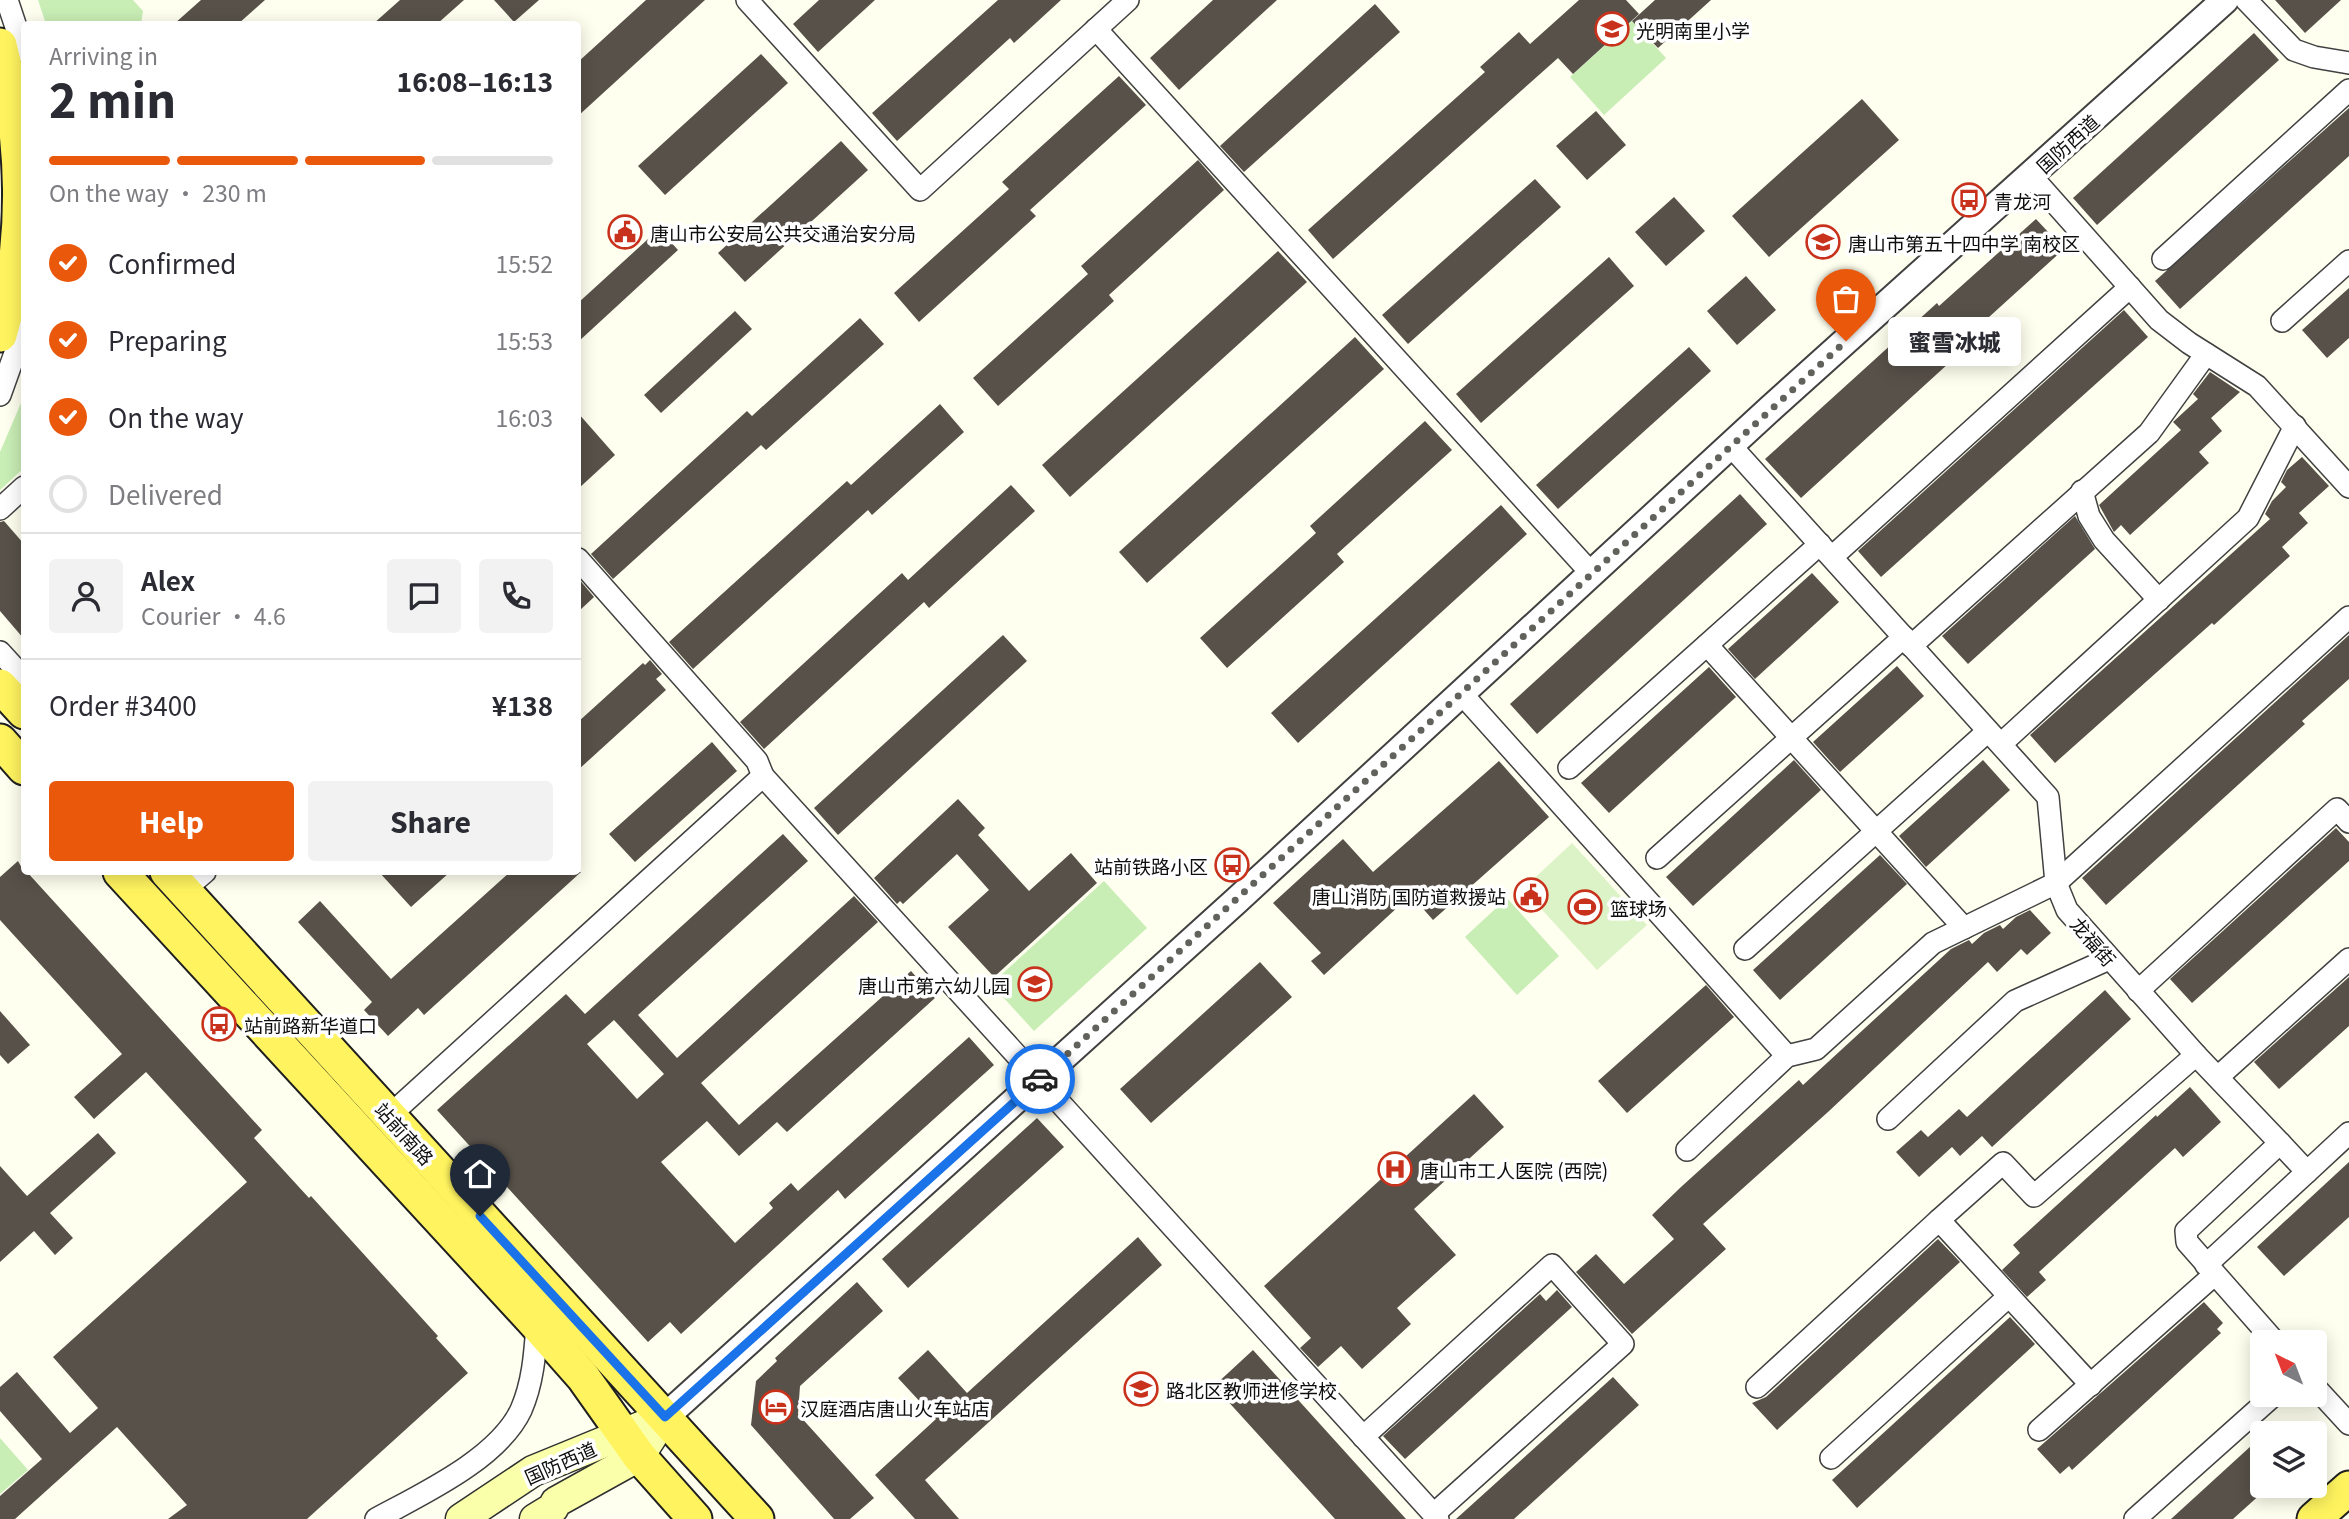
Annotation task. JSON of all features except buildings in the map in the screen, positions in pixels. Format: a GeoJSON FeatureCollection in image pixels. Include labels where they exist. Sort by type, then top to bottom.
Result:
{"type":"FeatureCollection","features":[{"type":"Feature","properties":{"kind":"main road"},"geometry":{"type":"LineString","coordinates":[[0,45],[10,84],[19,154],[19,211],[14,268],[0,335]]}},
{"type":"Feature","properties":{"kind":"main road"},"geometry":{"type":"LineString","coordinates":[[0,686],[21,709]]}},
{"type":"Feature","properties":{"kind":"main road"},"geometry":{"type":"LineString","coordinates":[[0,741],[21,765]]}},
{"type":"Feature","properties":{"kind":"main road","name":"站前南路"},"geometry":{"type":"LineString","coordinates":[[123,875],[537,1325],[583,1377],[631,1445],[695,1519]]}},
{"type":"Feature","properties":{"kind":"main road","name":"站前南路"},"geometry":{"type":"LineString","coordinates":[[185,878],[389,1116],[757,1519]]}},
{"type":"Feature","properties":{"kind":"main road","name":"国防西道"},"geometry":{"type":"LineString","coordinates":[[535,1519],[553,1508],[556,1502],[665,1417]]}},
{"type":"Feature","properties":{"kind":"main road","name":"国防西道"},"geometry":{"type":"LineString","coordinates":[[461,1519],[533,1471],[631,1445]]}},
{"type":"Feature","properties":{"kind":"main road"},"geometry":{"type":"LineString","coordinates":[[2314,1519],[2349,1488]]}},
{"type":"Feature","properties":{"kind":"street"},"geometry":{"type":"LineString","coordinates":[[6,0],[21,42]]}},
{"type":"Feature","properties":{"kind":"street"},"geometry":{"type":"LineString","coordinates":[[747,0],[920,190],[1128,0]]}},
{"type":"Feature","properties":{"kind":"street","name":"国防西道"},"geometry":{"type":"LineString","coordinates":[[665,1417],[1039,1080],[1730,445],[2225,0]]}},
{"type":"Feature","properties":{"kind":"street"},"geometry":{"type":"LineString","coordinates":[[2246,0],[2294,50],[2314,57],[2349,62]]}},
{"type":"Feature","properties":{"kind":"street"},"geometry":{"type":"LineString","coordinates":[[1096,29],[1591,573]]}},
{"type":"Feature","properties":{"kind":"street"},"geometry":{"type":"LineString","coordinates":[[2163,259],[2349,90]]}},
{"type":"Feature","properties":{"kind":"street"},"geometry":{"type":"LineString","coordinates":[[2031,176],[2159,320],[2257,386],[2349,487]]}},
{"type":"Feature","properties":{"kind":"street"},"geometry":{"type":"LineString","coordinates":[[2283,321],[2349,261]]}},
{"type":"Feature","properties":{"kind":"street"},"geometry":{"type":"LineString","coordinates":[[1569,768],[1707,645],[1826,551],[2130,287]]}},
{"type":"Feature","properties":{"kind":"street"},"geometry":{"type":"LineString","coordinates":[[0,395],[21,338]]}},
{"type":"Feature","properties":{"kind":"street"},"geometry":{"type":"LineString","coordinates":[[1657,858],[1791,737],[1908,642],[2149,433],[2207,354]]}},
{"type":"Feature","properties":{"kind":"street"},"geometry":{"type":"LineString","coordinates":[[1745,948],[1877,831],[2159,600],[2248,518],[2295,426]]}},
{"type":"Feature","properties":{"kind":"street","name":"龙福街"},"geometry":{"type":"LineString","coordinates":[[1730,445],[2048,797],[2056,883],[2067,910],[2196,1055],[2306,1172]]}},
{"type":"Feature","properties":{"kind":"street"},"geometry":{"type":"LineString","coordinates":[[0,509],[21,491]]}},
{"type":"Feature","properties":{"kind":"street"},"geometry":{"type":"LineString","coordinates":[[2082,491],[2089,516],[2104,540],[2159,600]]}},
{"type":"Feature","properties":{"kind":"street"},"geometry":{"type":"LineString","coordinates":[[581,562],[757,761],[763,776],[1363,1437],[1436,1516],[1623,1344],[1552,1265],[1363,1437]]}},
{"type":"Feature","properties":{"kind":"street"},"geometry":{"type":"LineString","coordinates":[[1687,1150],[1787,1056],[1816,1049],[1933,943],[2056,883],[2349,617]]}},
{"type":"Feature","properties":{"kind":"street"},"geometry":{"type":"LineString","coordinates":[[1707,645],[1964,928]]}},
{"type":"Feature","properties":{"kind":"street"},"geometry":{"type":"LineString","coordinates":[[0,652],[21,675]]}},
{"type":"Feature","properties":{"kind":"street"},"geometry":{"type":"LineString","coordinates":[[1461,693],[1787,1056]]}},
{"type":"Feature","properties":{"kind":"street"},"geometry":{"type":"LineString","coordinates":[[389,1116],[763,776]]}},
{"type":"Feature","properties":{"kind":"street"},"geometry":{"type":"LineString","coordinates":[[2138,991],[2337,809],[2349,822]]}},
{"type":"Feature","properties":{"kind":"street"},"geometry":{"type":"LineString","coordinates":[[1888,1119],[2015,1001],[2109,959]]}},
{"type":"Feature","properties":{"kind":"street"},"geometry":{"type":"LineString","coordinates":[[2218,1077],[2349,959]]}},
{"type":"Feature","properties":{"kind":"street"},"geometry":{"type":"LineString","coordinates":[[1757,1387],[2003,1163],[2034,1196],[2196,1055]]}},
{"type":"Feature","properties":{"kind":"street"},"geometry":{"type":"LineString","coordinates":[[2039,1430],[2091,1385],[2306,1172],[2349,1133]]}},
{"type":"Feature","properties":{"kind":"street"},"geometry":{"type":"LineString","coordinates":[[2264,1330],[2187,1242],[2186,1231],[2280,1143]]}},
{"type":"Feature","properties":{"kind":"street"},"geometry":{"type":"LineString","coordinates":[[1939,1220],[2091,1385]]}},
{"type":"Feature","properties":{"kind":"street"},"geometry":{"type":"LineString","coordinates":[[1831,1458],[2009,1296]]}},
{"type":"Feature","properties":{"kind":"street"},"geometry":{"type":"LineString","coordinates":[[376,1519],[444,1483],[500,1440],[521,1410],[533,1371],[537,1325]]}},
{"type":"Feature","properties":{"kind":"street"},"geometry":{"type":"LineString","coordinates":[[2328,1401],[2349,1424]]}},
{"type":"Feature","properties":{"kind":"street"},"geometry":{"type":"LineString","coordinates":[[2135,1519],[2261,1407]]}},
{"type":"Feature","properties":{"kind":"green space"},"geometry":{"type":"Polygon","coordinates":[[[38,0],[133,0],[143,11],[141,21],[45,21],[38,0]]]}},
{"type":"Feature","properties":{"kind":"green space"},"geometry":{"type":"Polygon","coordinates":[[[1632,21],[1666,58],[1604,115],[1570,77],[1632,21]]]}},
{"type":"Feature","properties":{"kind":"green space"},"geometry":{"type":"Polygon","coordinates":[[[21,403],[21,471],[0,490],[0,452],[21,403]]]}},
{"type":"Feature","properties":{"kind":"green space","name":"篮球场"},"geometry":{"type":"Polygon","coordinates":[[[1572,843],[1647,925],[1597,970],[1523,889],[1572,843]]]}},
{"type":"Feature","properties":{"kind":"green space"},"geometry":{"type":"Polygon","coordinates":[[[1104,881],[1147,928],[1034,1031],[991,984],[1104,881]]]}},
{"type":"Feature","properties":{"kind":"green space"},"geometry":{"type":"Polygon","coordinates":[[[1507,898],[1559,956],[1517,995],[1465,937],[1507,898]]]}},
{"type":"Feature","properties":{"kind":"green space"},"geometry":{"type":"Polygon","coordinates":[[[0,1438],[28,1470],[0,1494],[0,1438]]]}},
{"type":"Feature","properties":{"kind":"way so far"},"geometry":{"type":"LineString","coordinates":[[1040,1079],[1846,341]]}},
{"type":"Feature","properties":{"kind":"place","name":"光明南里小学"},"geometry":{"type":"Point","coordinates":[1612,29]}},
{"type":"Feature","properties":{"kind":"place","name":"青龙河"},"geometry":{"type":"Point","coordinates":[1969,200]}},
{"type":"Feature","properties":{"kind":"place","name":"唐山市公安局公共交通治安分局"},"geometry":{"type":"Point","coordinates":[625,232]}},
{"type":"Feature","properties":{"kind":"place","name":"唐山市第五十四中学 南校区"},"geometry":{"type":"Point","coordinates":[1823,242]}},
{"type":"Feature","properties":{"kind":"place","name":"蜜雪冰城"},"geometry":{"type":"Point","coordinates":[1846,341]}},
{"type":"Feature","properties":{"kind":"place","name":"站前铁路小区"},"geometry":{"type":"Point","coordinates":[1232,865]}},
{"type":"Feature","properties":{"kind":"place","name":"唐山消防 国防道救援站"},"geometry":{"type":"Point","coordinates":[1531,895]}},
{"type":"Feature","properties":{"kind":"place","name":"篮球场"},"geometry":{"type":"Point","coordinates":[1585,907]}},
{"type":"Feature","properties":{"kind":"place","name":"唐山市第六幼儿园"},"geometry":{"type":"Point","coordinates":[1035,984]}},
{"type":"Feature","properties":{"kind":"place","name":"站前路新华道口"},"geometry":{"type":"Point","coordinates":[219,1024]}},
{"type":"Feature","properties":{"kind":"place","name":"唐山市工人医院 (西院)"},"geometry":{"type":"Point","coordinates":[1395,1169]}},
{"type":"Feature","properties":{"kind":"place","name":"路北区教师进修学校"},"geometry":{"type":"Point","coordinates":[1141,1389]}},
{"type":"Feature","properties":{"kind":"place","name":"汉庭酒店唐山火车站店"},"geometry":{"type":"Point","coordinates":[776,1407]}},
{"type":"Feature","properties":{"kind":"route"},"geometry":{"type":"LineString","coordinates":[[480,1216],[665,1417],[1040,1079]]}}]}
